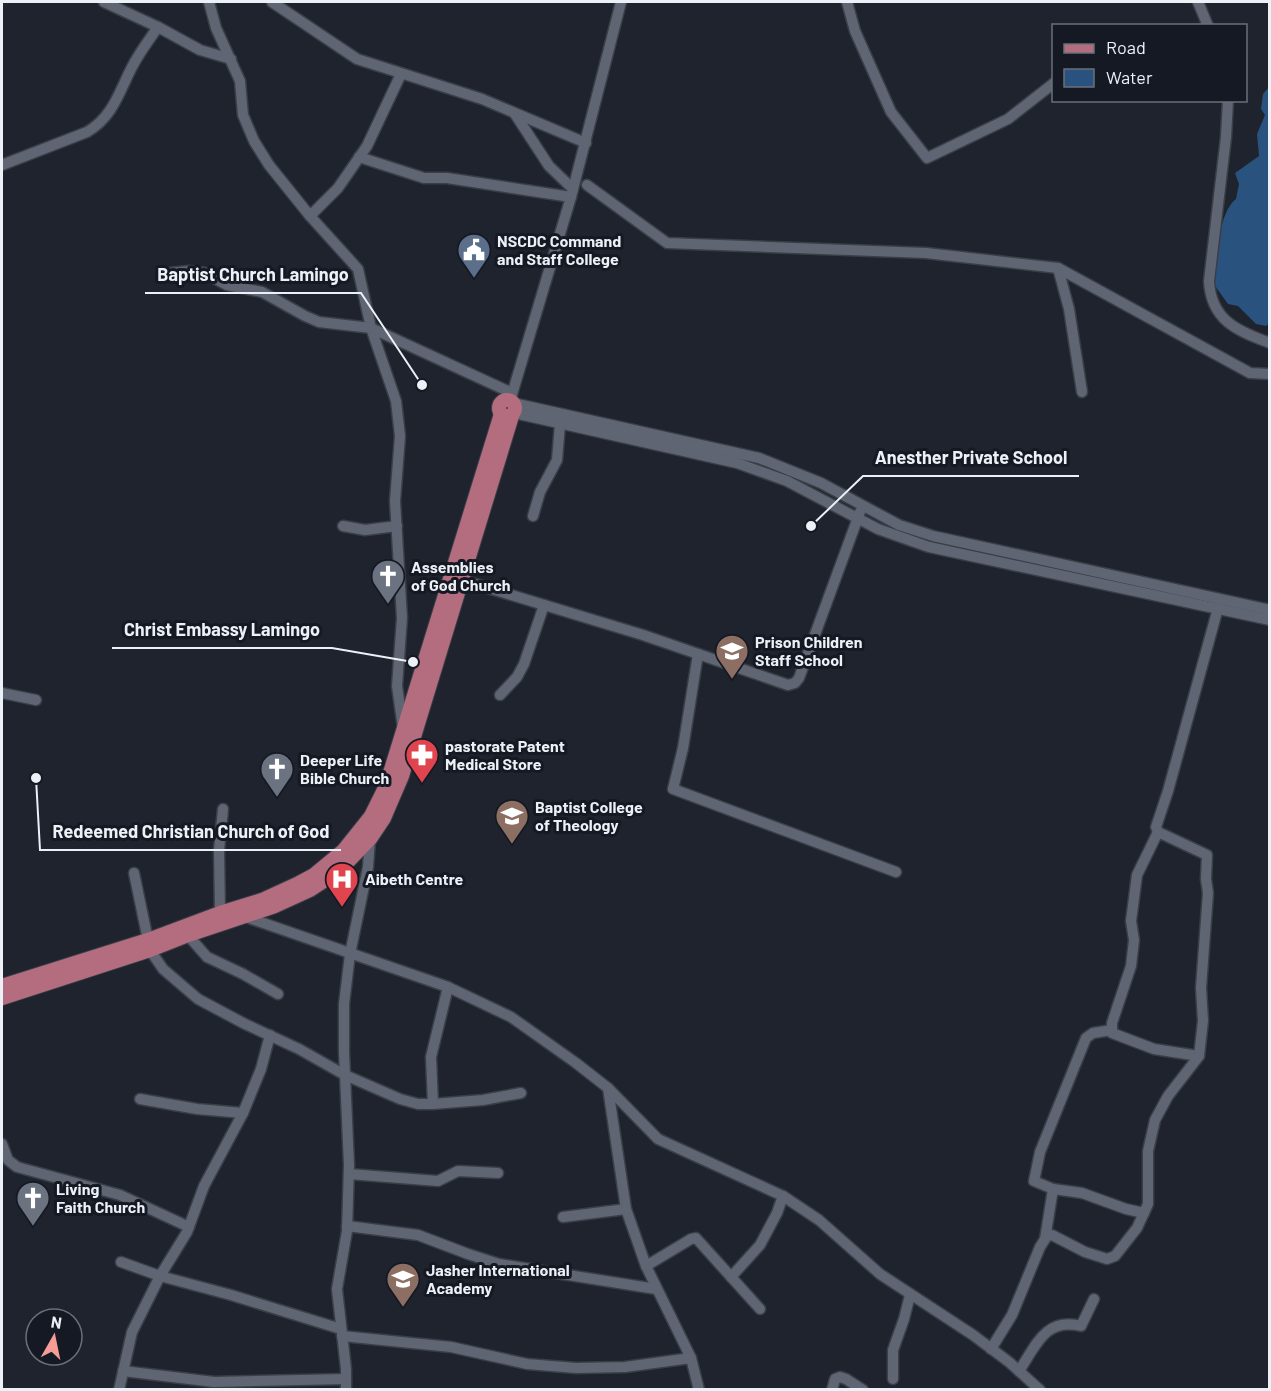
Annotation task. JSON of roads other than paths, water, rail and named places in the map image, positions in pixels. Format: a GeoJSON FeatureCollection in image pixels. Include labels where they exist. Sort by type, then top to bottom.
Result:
{"type":"FeatureCollection","features":[{"type":"Feature","properties":{"kind":"main road"},"geometry":{"type":"LineString","coordinates":[[185,931],[243,916],[295,898],[324,882],[339,871],[370,839],[384,818],[402,776],[462,580],[510,406]]}},
{"type":"Feature","properties":{"kind":"main road"},"geometry":{"type":"LineString","coordinates":[[2,998],[149,945],[185,931],[220,913],[262,900],[299,883],[343,851],[358,834],[380,800],[392,770],[403,729],[510,406]]}},
{"type":"Feature","properties":{"kind":"main road"},"geometry":{"type":"LineString","coordinates":[[2,986],[149,945]]}},
{"type":"Feature","properties":{"kind":"street"},"geometry":{"type":"LineString","coordinates":[[104,2],[200,50],[231,59]]}},
{"type":"Feature","properties":{"kind":"street"},"geometry":{"type":"LineString","coordinates":[[209,2],[216,28],[240,81],[243,115],[248,129],[269,165],[310,216],[358,269],[371,328],[387,370],[399,413],[400,436],[395,501],[402,618],[397,686],[403,729]]}},
{"type":"Feature","properties":{"kind":"street"},"geometry":{"type":"LineString","coordinates":[[272,2],[357,59],[462,92],[586,143]]}},
{"type":"Feature","properties":{"kind":"street"},"geometry":{"type":"LineString","coordinates":[[510,406],[586,143],[621,2]]}},
{"type":"Feature","properties":{"kind":"street"},"geometry":{"type":"LineString","coordinates":[[847,2],[855,31],[891,112],[927,158],[1008,119],[1052,84]]}},
{"type":"Feature","properties":{"kind":"street"},"geometry":{"type":"LineString","coordinates":[[1198,2],[1207,24]]}},
{"type":"Feature","properties":{"kind":"street"},"geometry":{"type":"LineString","coordinates":[[3,167],[97,127],[111,111],[134,63],[158,27]]}},
{"type":"Feature","properties":{"kind":"street"},"geometry":{"type":"LineString","coordinates":[[310,216],[338,188],[367,146],[401,74]]}},
{"type":"Feature","properties":{"kind":"street"},"geometry":{"type":"LineString","coordinates":[[1227,102],[1226,137],[1209,281],[1210,294],[1212,304],[1221,316],[1246,334],[1269,343]]}},
{"type":"Feature","properties":{"kind":"street"},"geometry":{"type":"LineString","coordinates":[[514,113],[549,166],[572,193]]}},
{"type":"Feature","properties":{"kind":"street"},"geometry":{"type":"LineString","coordinates":[[359,157],[424,178],[447,178],[572,193]]}},
{"type":"Feature","properties":{"kind":"street"},"geometry":{"type":"LineString","coordinates":[[587,185],[668,243],[926,253],[1058,268],[1250,374],[1269,374]]}},
{"type":"Feature","properties":{"kind":"street"},"geometry":{"type":"LineString","coordinates":[[1058,268],[1070,309],[1082,392]]}},
{"type":"Feature","properties":{"kind":"street"},"geometry":{"type":"LineString","coordinates":[[170,273],[189,271],[206,273],[227,285],[262,292],[319,322],[371,328],[510,406],[560,424],[737,463],[787,481],[878,529],[929,547],[1269,620]]}},
{"type":"Feature","properties":{"kind":"street"},"geometry":{"type":"LineString","coordinates":[[510,406],[759,458],[821,483],[899,525],[933,536],[1269,610]]}},
{"type":"Feature","properties":{"kind":"street"},"geometry":{"type":"LineString","coordinates":[[533,516],[540,492],[557,460],[560,424]]}},
{"type":"Feature","properties":{"kind":"street"},"geometry":{"type":"LineString","coordinates":[[462,580],[544,604],[788,685],[795,683],[799,678],[862,506]]}},
{"type":"Feature","properties":{"kind":"street"},"geometry":{"type":"LineString","coordinates":[[343,526],[365,530],[397,526]]}},
{"type":"Feature","properties":{"kind":"street"},"geometry":{"type":"LineString","coordinates":[[500,695],[517,677],[524,664],[544,604]]}},
{"type":"Feature","properties":{"kind":"street"},"geometry":{"type":"LineString","coordinates":[[1199,1056],[1154,1049],[1112,1033],[1112,1023],[1131,966],[1134,940],[1131,921],[1137,875],[1158,832],[1156,827],[1218,608]]}},
{"type":"Feature","properties":{"kind":"street"},"geometry":{"type":"LineString","coordinates":[[698,654],[683,748],[673,789],[896,872]]}},
{"type":"Feature","properties":{"kind":"street"},"geometry":{"type":"LineString","coordinates":[[2,693],[36,700]]}},
{"type":"Feature","properties":{"kind":"street"},"geometry":{"type":"LineString","coordinates":[[220,913],[219,849],[223,809]]}},
{"type":"Feature","properties":{"kind":"street"},"geometry":{"type":"LineString","coordinates":[[991,1349],[1012,1316],[1040,1247],[1047,1236],[1052,1235],[1085,1252],[1107,1259],[1115,1256],[1137,1228],[1148,1204],[1148,1151],[1155,1120],[1168,1096],[1199,1056],[1203,1021],[1202,988],[1208,892],[1207,855],[1158,832]]}},
{"type":"Feature","properties":{"kind":"street"},"geometry":{"type":"LineString","coordinates":[[123,1371],[214,1382],[346,1384],[337,1289],[347,1226],[349,1174],[344,1004],[350,954],[368,867],[370,839]]}},
{"type":"Feature","properties":{"kind":"street"},"geometry":{"type":"LineString","coordinates":[[134,873],[149,945],[163,969],[198,999],[345,1075],[400,1099],[418,1104],[433,1104],[483,1100],[521,1093]]}},
{"type":"Feature","properties":{"kind":"street"},"geometry":{"type":"LineString","coordinates":[[243,916],[448,987],[511,1017],[608,1088],[658,1139],[783,1196],[819,1220],[880,1274],[991,1349],[1040,1389]]}},
{"type":"Feature","properties":{"kind":"street"},"geometry":{"type":"LineString","coordinates":[[185,931],[207,957],[278,994]]}},
{"type":"Feature","properties":{"kind":"street"},"geometry":{"type":"LineString","coordinates":[[433,1104],[431,1057],[448,987]]}},
{"type":"Feature","properties":{"kind":"street"},"geometry":{"type":"LineString","coordinates":[[1112,1030],[1093,1033],[1086,1038],[1040,1152],[1034,1182],[1053,1189],[1082,1193],[1144,1213]]}},
{"type":"Feature","properties":{"kind":"street"},"geometry":{"type":"LineString","coordinates":[[119,1389],[132,1332],[160,1276],[189,1227],[204,1186],[243,1113],[261,1069],[270,1035]]}},
{"type":"Feature","properties":{"kind":"street"},"geometry":{"type":"LineString","coordinates":[[608,1088],[626,1209],[656,1289],[691,1358],[699,1389]]}},
{"type":"Feature","properties":{"kind":"street"},"geometry":{"type":"LineString","coordinates":[[140,1099],[243,1113]]}},
{"type":"Feature","properties":{"kind":"street"},"geometry":{"type":"LineString","coordinates":[[2,1144],[5,1165],[120,1195],[189,1227]]}},
{"type":"Feature","properties":{"kind":"street"},"geometry":{"type":"LineString","coordinates":[[349,1174],[438,1181],[458,1172],[498,1173]]}},
{"type":"Feature","properties":{"kind":"street"},"geometry":{"type":"LineString","coordinates":[[1045,1239],[1053,1189]]}},
{"type":"Feature","properties":{"kind":"street"},"geometry":{"type":"LineString","coordinates":[[731,1277],[760,1245],[783,1196]]}},
{"type":"Feature","properties":{"kind":"street"},"geometry":{"type":"LineString","coordinates":[[562,1217],[626,1209]]}},
{"type":"Feature","properties":{"kind":"street"},"geometry":{"type":"LineString","coordinates":[[347,1226],[418,1235],[499,1264],[656,1289]]}},
{"type":"Feature","properties":{"kind":"street"},"geometry":{"type":"LineString","coordinates":[[646,1266],[696,1238],[760,1309]]}},
{"type":"Feature","properties":{"kind":"street"},"geometry":{"type":"LineString","coordinates":[[121,1262],[160,1276],[231,1295],[341,1333],[451,1347],[527,1364],[576,1368],[625,1367],[691,1358]]}},
{"type":"Feature","properties":{"kind":"street"},"geometry":{"type":"LineString","coordinates":[[893,1379],[893,1350],[910,1295]]}},
{"type":"Feature","properties":{"kind":"street"},"geometry":{"type":"LineString","coordinates":[[1019,1371],[1046,1330],[1064,1324],[1081,1326],[1094,1299]]}},
{"type":"Feature","properties":{"kind":"street"},"geometry":{"type":"LineString","coordinates":[[832,1389],[835,1379],[840,1377],[863,1389]]}},
{"type":"Feature","properties":{"kind":"water"},"geometry":{"type":"Polygon","coordinates":[[[1269,87],[1269,323],[1266,326],[1256,324],[1238,306],[1228,304],[1213,283],[1222,226],[1225,215],[1236,199],[1239,184],[1235,173],[1259,156],[1257,134],[1265,115],[1261,109],[1263,94],[1269,87]]]}},
{"type":"Feature","properties":{"kind":"place","name":"NSCDC Command and Staff College"},"geometry":{"type":"Point","coordinates":[474,279]}},
{"type":"Feature","properties":{"kind":"place","name":"Baptist Church Lamingo"},"geometry":{"type":"Point","coordinates":[422,385]}},
{"type":"Feature","properties":{"kind":"place","name":"Anesther Private School"},"geometry":{"type":"Point","coordinates":[811,526]}},
{"type":"Feature","properties":{"kind":"place","name":"Assemblies of God Church"},"geometry":{"type":"Point","coordinates":[388,605]}},
{"type":"Feature","properties":{"kind":"place","name":"Christ Embassy Lamingo"},"geometry":{"type":"Point","coordinates":[413,662]}},
{"type":"Feature","properties":{"kind":"place","name":"Prison Children Staff School"},"geometry":{"type":"Point","coordinates":[732,680]}},
{"type":"Feature","properties":{"kind":"place","name":"Redeemed Christian Church of God"},"geometry":{"type":"Point","coordinates":[36,778]}},
{"type":"Feature","properties":{"kind":"place","name":"pastorate Patent Medical Store"},"geometry":{"type":"Point","coordinates":[422,784]}},
{"type":"Feature","properties":{"kind":"place","name":"Deeper Life Bible Church"},"geometry":{"type":"Point","coordinates":[277,798]}},
{"type":"Feature","properties":{"kind":"place","name":"Baptist College of Theology"},"geometry":{"type":"Point","coordinates":[512,845]}},
{"type":"Feature","properties":{"kind":"place","name":"Aibeth Centre"},"geometry":{"type":"Point","coordinates":[342,908]}},
{"type":"Feature","properties":{"kind":"place","name":"Living Faith Church"},"geometry":{"type":"Point","coordinates":[33,1227]}},
{"type":"Feature","properties":{"kind":"place","name":"Jasher International Academy"},"geometry":{"type":"Point","coordinates":[403,1308]}}]}
